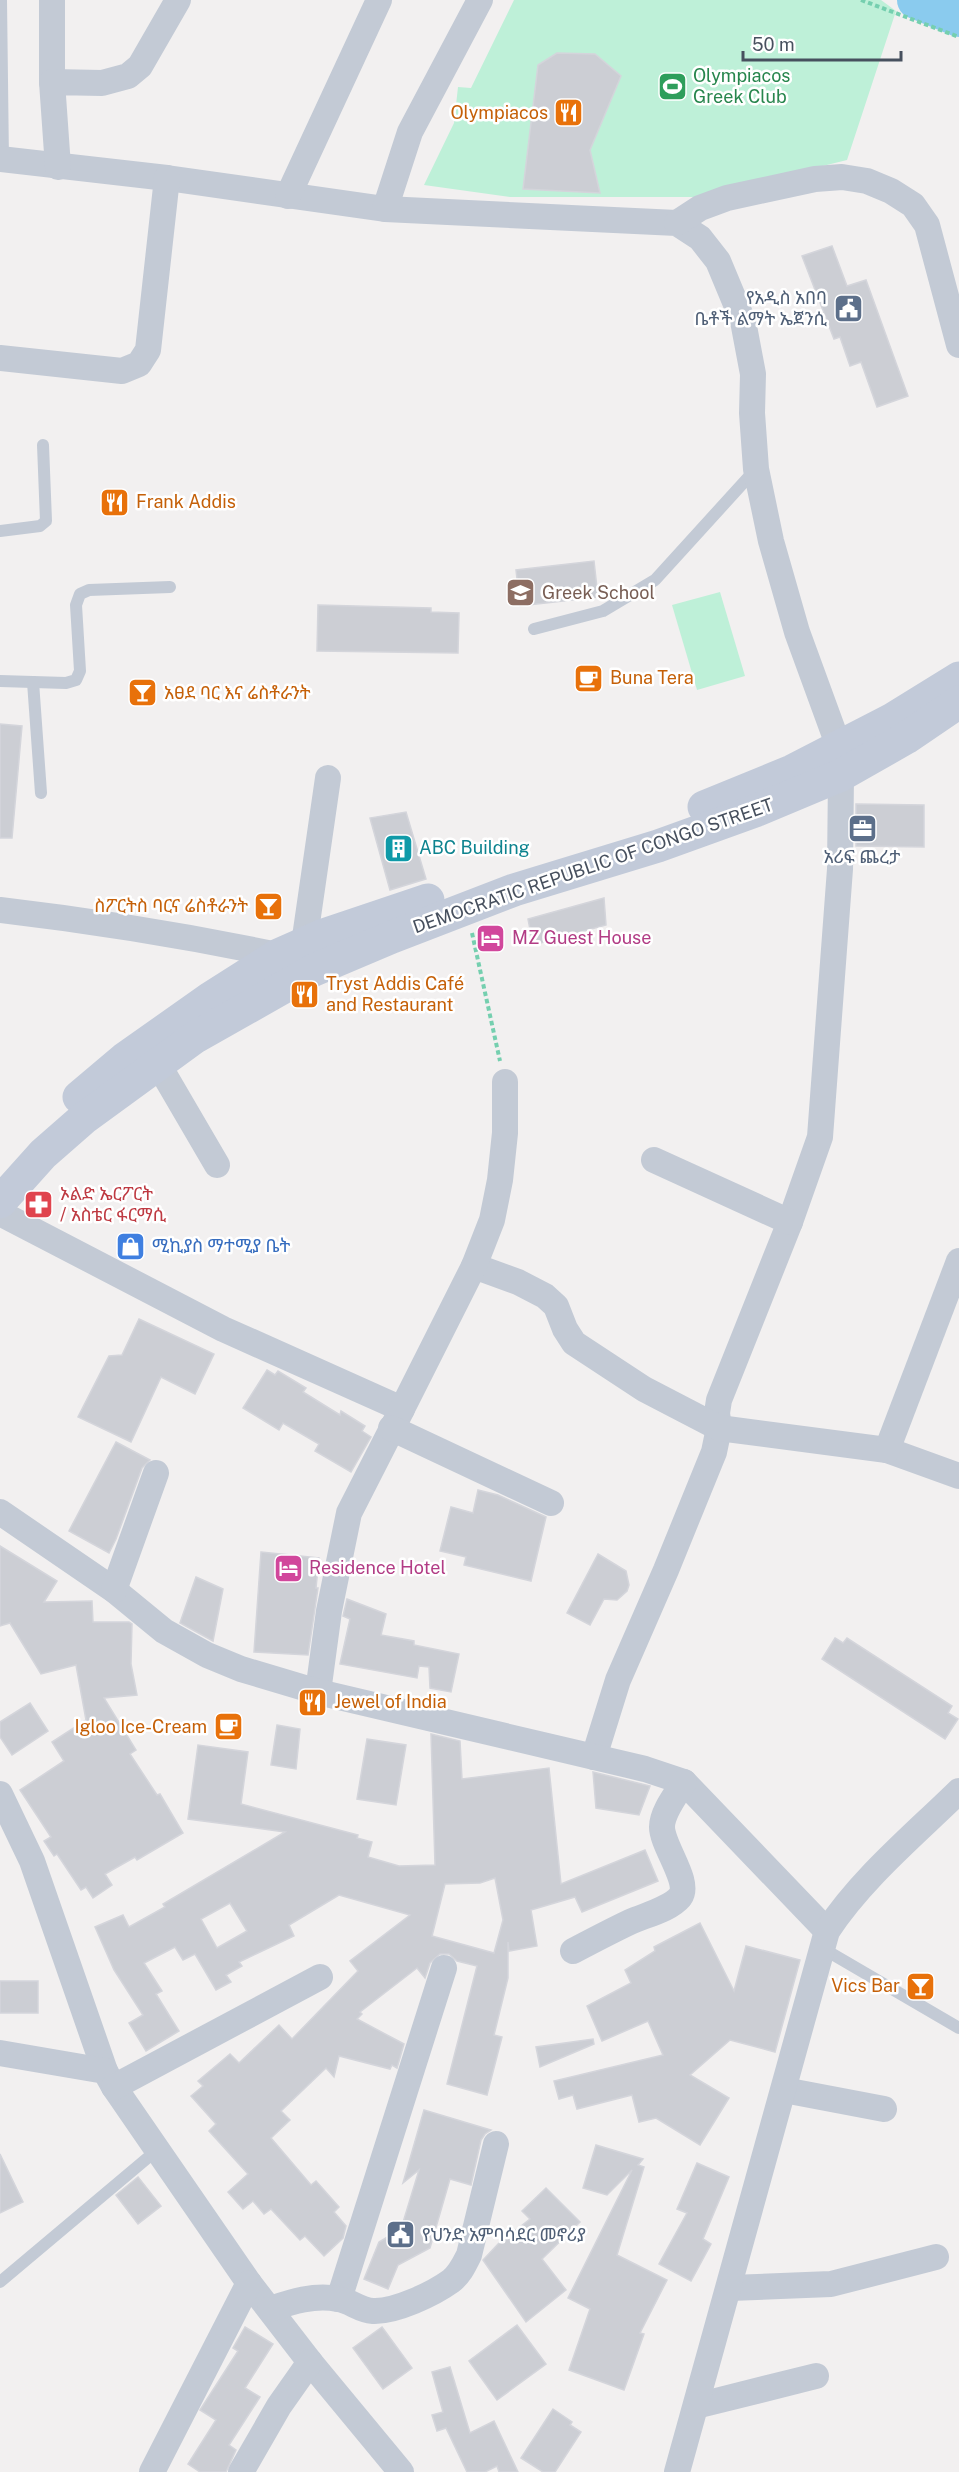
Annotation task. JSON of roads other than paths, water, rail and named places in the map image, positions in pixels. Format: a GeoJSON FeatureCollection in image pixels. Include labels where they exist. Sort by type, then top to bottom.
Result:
{"type":"FeatureCollection","features":[{"type":"Feature","properties":{"kind":"main road","name":"DEMOCRATIC REPUBLIC OF CONGO STREET"},"geometry":{"type":"LineString","coordinates":[[0,1175],[39,1132],[124,1059],[209,999],[299,956],[467,908],[514,890],[658,846],[755,811],[840,761],[891,720],[959,678]]}},
{"type":"Feature","properties":{"kind":"main road","name":"DEMOCRATIC REPUBLIC OF CONGO STREET"},"geometry":{"type":"LineString","coordinates":[[0,1202],[43,1155],[83,1119],[194,1038],[299,956],[321,936],[625,832],[694,811],[792,771],[840,761],[906,738],[959,702]]}},
{"type":"Feature","properties":{"kind":"street"},"geometry":{"type":"LineString","coordinates":[[52,0],[52,82],[58,167]]}},
{"type":"Feature","properties":{"kind":"street"},"geometry":{"type":"LineString","coordinates":[[52,82],[102,83],[128,76],[140,66],[178,0]]}},
{"type":"Feature","properties":{"kind":"street"},"geometry":{"type":"LineString","coordinates":[[288,196],[379,0]]}},
{"type":"Feature","properties":{"kind":"street"},"geometry":{"type":"LineString","coordinates":[[385,209],[411,132],[480,0]]}},
{"type":"Feature","properties":{"kind":"street"},"geometry":{"type":"LineString","coordinates":[[1,160],[167,178],[385,209],[677,223],[699,238],[718,261],[743,321],[753,374],[752,413],[756,469],[771,541],[797,632],[840,761],[840,869],[820,1137],[790,1222],[719,1400],[717,1413],[719,1428],[714,1452],[618,1680],[594,1757]]}},
{"type":"Feature","properties":{"kind":"street"},"geometry":{"type":"LineString","coordinates":[[677,223],[700,208],[727,198],[798,181],[843,177],[867,181],[913,206],[927,225],[959,345]]}},
{"type":"Feature","properties":{"kind":"street"},"geometry":{"type":"LineString","coordinates":[[0,358],[122,370],[139,364],[148,350],[167,178]]}},
{"type":"Feature","properties":{"kind":"street"},"geometry":{"type":"LineString","coordinates":[[0,910],[77,919],[299,956],[328,778]]}},
{"type":"Feature","properties":{"kind":"street"},"geometry":{"type":"LineString","coordinates":[[158,1064],[217,1165]]}},
{"type":"Feature","properties":{"kind":"street"},"geometry":{"type":"LineString","coordinates":[[318,1692],[329,1611],[347,1521],[474,1266],[492,1221],[500,1180],[505,1133],[505,1082]]}},
{"type":"Feature","properties":{"kind":"street"},"geometry":{"type":"LineString","coordinates":[[654,1160],[790,1222]]}},
{"type":"Feature","properties":{"kind":"street"},"geometry":{"type":"LineString","coordinates":[[0,1213],[397,1418],[551,1503]]}},
{"type":"Feature","properties":{"kind":"street"},"geometry":{"type":"LineString","coordinates":[[887,1450],[959,1261]]}},
{"type":"Feature","properties":{"kind":"street"},"geometry":{"type":"LineString","coordinates":[[474,1266],[518,1282],[545,1296],[556,1306],[565,1329],[574,1343],[644,1389],[719,1428],[887,1450],[959,1476]]}},
{"type":"Feature","properties":{"kind":"street"},"geometry":{"type":"LineString","coordinates":[[114,1590],[156,1473]]}},
{"type":"Feature","properties":{"kind":"street"},"geometry":{"type":"LineString","coordinates":[[0,1512],[114,1590],[164,1630],[207,1655],[240,1669],[318,1692],[645,1769],[684,1782],[825,1940]]}},
{"type":"Feature","properties":{"kind":"street"},"geometry":{"type":"LineString","coordinates":[[573,1951],[666,1906],[680,1896],[681,1880],[665,1844],[662,1827],[669,1808],[684,1782]]}},
{"type":"Feature","properties":{"kind":"street"},"geometry":{"type":"LineString","coordinates":[[677,2472],[825,1940],[843,1907],[865,1882],[959,1791]]}},
{"type":"Feature","properties":{"kind":"street"},"geometry":{"type":"LineString","coordinates":[[0,1794],[32,1861],[109,2079],[249,2283],[400,2472]]}},
{"type":"Feature","properties":{"kind":"street"},"geometry":{"type":"LineString","coordinates":[[339,2299],[444,1968]]}},
{"type":"Feature","properties":{"kind":"street"},"geometry":{"type":"LineString","coordinates":[[0,2053],[109,2079],[320,1977]]}},
{"type":"Feature","properties":{"kind":"street"},"geometry":{"type":"LineString","coordinates":[[784,2090],[884,2109]]}},
{"type":"Feature","properties":{"kind":"street"},"geometry":{"type":"LineString","coordinates":[[270,2309],[309,2298],[339,2299],[357,2308],[374,2311],[398,2308],[451,2281],[462,2270],[469,2254],[496,2144]]}},
{"type":"Feature","properties":{"kind":"street"},"geometry":{"type":"LineString","coordinates":[[730,2288],[831,2284],[936,2258]]}},
{"type":"Feature","properties":{"kind":"street"},"geometry":{"type":"LineString","coordinates":[[152,2472],[249,2283]]}},
{"type":"Feature","properties":{"kind":"street"},"geometry":{"type":"LineString","coordinates":[[241,2472],[279,2406],[310,2362]]}},
{"type":"Feature","properties":{"kind":"street"},"geometry":{"type":"LineString","coordinates":[[696,2406],[816,2376]]}},
{"type":"Feature","properties":{"kind":"lane"},"geometry":{"type":"LineString","coordinates":[[1,0],[1,160]]}},
{"type":"Feature","properties":{"kind":"lane"},"geometry":{"type":"LineString","coordinates":[[0,531],[40,526],[46,521],[43,445]]}},
{"type":"Feature","properties":{"kind":"lane"},"geometry":{"type":"LineString","coordinates":[[534,629],[603,611],[655,580],[756,469]]}},
{"type":"Feature","properties":{"kind":"lane"},"geometry":{"type":"LineString","coordinates":[[0,681],[66,683],[76,680],[80,671],[76,605],[80,594],[89,590],[170,587]]}},
{"type":"Feature","properties":{"kind":"lane"},"geometry":{"type":"LineString","coordinates":[[33,682],[41,793]]}},
{"type":"Feature","properties":{"kind":"lane"},"geometry":{"type":"LineString","coordinates":[[825,1940],[959,2028]]}},
{"type":"Feature","properties":{"kind":"lane"},"geometry":{"type":"LineString","coordinates":[[0,2282],[157,2150]]}},
{"type":"Feature","properties":{"kind":"waterway"},"geometry":{"type":"LineString","coordinates":[[916,0],[959,18]]}},
{"type":"Feature","properties":{"kind":"place","name":"Olympiacos Greek Club"},"geometry":{"type":"Point","coordinates":[672,86]}},
{"type":"Feature","properties":{"kind":"place","name":"Olympiacos"},"geometry":{"type":"Point","coordinates":[569,113]}},
{"type":"Feature","properties":{"kind":"place","name":"የአዲስ አበባ ቤቶች ልማት ኤጀንሲ"},"geometry":{"type":"Point","coordinates":[848,308]}},
{"type":"Feature","properties":{"kind":"place","name":"Frank Addis"},"geometry":{"type":"Point","coordinates":[115,502]}},
{"type":"Feature","properties":{"kind":"place","name":"Greek School"},"geometry":{"type":"Point","coordinates":[521,593]}},
{"type":"Feature","properties":{"kind":"place","name":"Buna Tera"},"geometry":{"type":"Point","coordinates":[589,678]}},
{"type":"Feature","properties":{"kind":"place","name":"አፀደ ባር እና ሬስቶራንት"},"geometry":{"type":"Point","coordinates":[143,693]}},
{"type":"Feature","properties":{"kind":"place","name":"አሪፍ ጨረታ"},"geometry":{"type":"Point","coordinates":[862,828]}},
{"type":"Feature","properties":{"kind":"place","name":"ABC Building"},"geometry":{"type":"Point","coordinates":[398,848]}},
{"type":"Feature","properties":{"kind":"place","name":"ስፖርትስ ባርና ሬስቶራንት"},"geometry":{"type":"Point","coordinates":[269,906]}},
{"type":"Feature","properties":{"kind":"place","name":"MZ Guest House"},"geometry":{"type":"Point","coordinates":[491,938]}},
{"type":"Feature","properties":{"kind":"place","name":"Tryst Addis Café and Restaurant"},"geometry":{"type":"Point","coordinates":[305,994]}},
{"type":"Feature","properties":{"kind":"place","name":"ኦልድ ኤርፖርት / አስቴር ፋርማሲ"},"geometry":{"type":"Point","coordinates":[39,1204]}},
{"type":"Feature","properties":{"kind":"place","name":"ሚኪያስ ማተሚያ ቤት"},"geometry":{"type":"Point","coordinates":[131,1246]}},
{"type":"Feature","properties":{"kind":"place","name":"Residence Hotel"},"geometry":{"type":"Point","coordinates":[288,1568]}},
{"type":"Feature","properties":{"kind":"place","name":"Jewel of India"},"geometry":{"type":"Point","coordinates":[313,1702]}},
{"type":"Feature","properties":{"kind":"place","name":"Igloo Ice-Cream"},"geometry":{"type":"Point","coordinates":[228,1727]}},
{"type":"Feature","properties":{"kind":"place","name":"Vics Bar"},"geometry":{"type":"Point","coordinates":[921,1986]}},
{"type":"Feature","properties":{"kind":"place","name":"የህንድ አምባሳደር መኖሪያ"},"geometry":{"type":"Point","coordinates":[401,2235]}}]}
